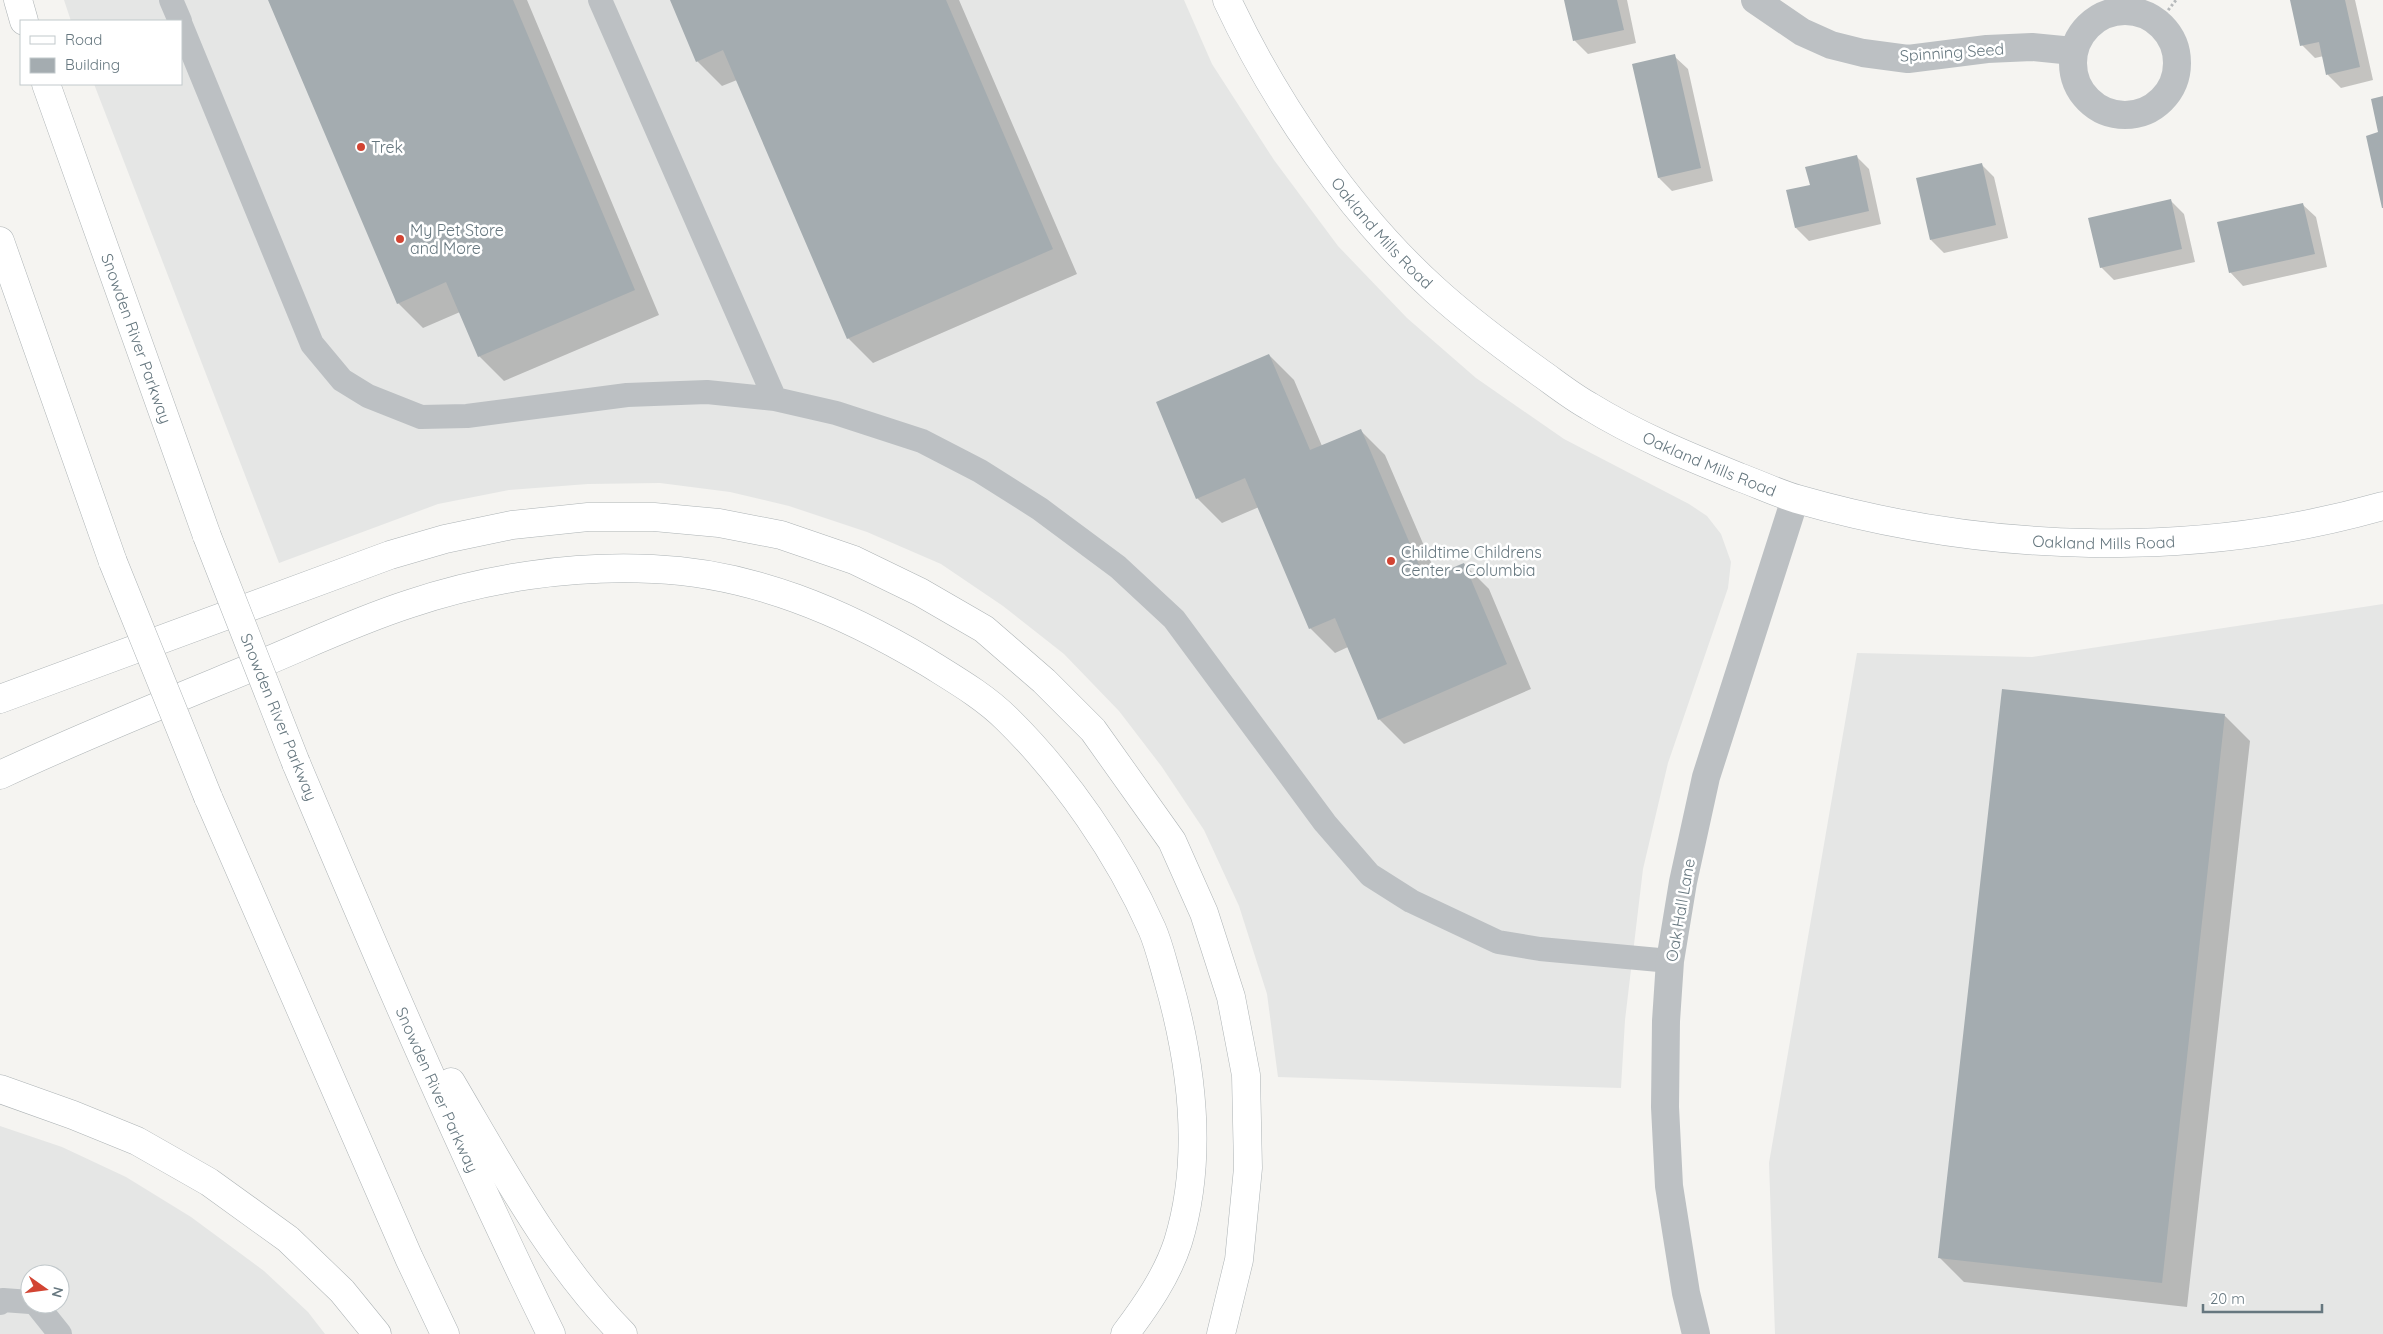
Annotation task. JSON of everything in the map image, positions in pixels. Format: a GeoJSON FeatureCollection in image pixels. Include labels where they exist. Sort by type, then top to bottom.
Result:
{"type":"FeatureCollection","features":[{"type":"Feature","properties":{"kind":"main road"},"geometry":{"type":"LineString","coordinates":[[18,0],[24,20]]}},
{"type":"Feature","properties":{"kind":"main road","name":"Oakland Mills Road"},"geometry":{"type":"LineString","coordinates":[[1227,0],[1249,49],[1307,141],[1371,222],[1434,289],[1510,351],[1588,406],[1678,452],[1795,499],[1946,530],[2040,542],[2137,543],[2237,536],[2351,515],[2383,506]]}},
{"type":"Feature","properties":{"kind":"main road","name":"Snowden River Parkway"},"geometry":{"type":"LineString","coordinates":[[46,85],[207,536],[296,763],[383,968],[503,1235],[551,1334]]}},
{"type":"Feature","properties":{"kind":"main road"},"geometry":{"type":"LineString","coordinates":[[0,241],[113,562],[208,797],[405,1249],[445,1334]]}},
{"type":"Feature","properties":{"kind":"main road"},"geometry":{"type":"LineString","coordinates":[[0,699],[390,555],[445,539],[512,525],[588,517],[654,517],[719,522],[781,535],[854,560],[920,592],[984,629],[1044,681],[1093,730],[1172,841],[1204,913],[1231,997],[1246,1075],[1248,1168],[1239,1260],[1221,1334]]}},
{"type":"Feature","properties":{"kind":"main road"},"geometry":{"type":"LineString","coordinates":[[0,775],[81,736],[409,604],[526,576],[595,568],[657,569],[713,576],[768,588],[835,613],[889,639],[953,678],[1005,716],[1084,812],[1120,866],[1154,932],[1174,1004],[1189,1077],[1193,1167],[1177,1243],[1153,1296],[1125,1334]]}},
{"type":"Feature","properties":{"kind":"main road"},"geometry":{"type":"LineString","coordinates":[[383,968],[542,1236],[606,1316],[623,1334]]}},
{"type":"Feature","properties":{"kind":"main road"},"geometry":{"type":"LineString","coordinates":[[0,1089],[73,1115],[137,1141],[209,1182],[288,1239],[342,1291],[376,1334]]}},
{"type":"Feature","properties":{"kind":"street","name":"Spinning Seed"},"geometry":{"type":"LineString","coordinates":[[1755,0],[1802,32],[1831,45],[1864,53],[1908,59],[1987,49],[2023,47],[2073,51]]}},
{"type":"Feature","properties":{"kind":"street"},"geometry":{"type":"LineString","coordinates":[[2115,11],[2137,12],[2159,22],[2174,42],[2177,68],[2173,84],[2161,102],[2142,113],[2118,116],[2092,105],[2079,90],[2073,74],[2073,51],[2084,29],[2098,17],[2115,11]]}},
{"type":"Feature","properties":{"kind":"street","name":"Oak Hall Lane"},"geometry":{"type":"LineString","coordinates":[[1696,1334],[1686,1293],[1670,1186],[1665,1107],[1666,1021],[1670,961],[1683,882],[1706,777],[1795,499]]}},
{"type":"Feature","properties":{"kind":"lane"},"geometry":{"type":"LineString","coordinates":[[171,0],[180,20]]}},
{"type":"Feature","properties":{"kind":"lane"},"geometry":{"type":"LineString","coordinates":[[600,0],[775,399]]}},
{"type":"Feature","properties":{"kind":"lane"},"geometry":{"type":"LineString","coordinates":[[182,27],[312,344],[342,380],[361,392],[422,416],[466,416],[627,395],[707,392],[775,399],[836,414],[922,441],[980,471],[1040,509],[1118,568],[1174,620],[1325,823],[1370,875],[1411,901],[1498,942],[1540,949],[1670,961]]}},
{"type":"Feature","properties":{"kind":"lane"},"geometry":{"type":"LineString","coordinates":[[0,1303],[3,1300],[20,1301]]}},
{"type":"Feature","properties":{"kind":"lane"},"geometry":{"type":"LineString","coordinates":[[44,1314],[60,1334]]}},
{"type":"Feature","properties":{"kind":"path"},"geometry":{"type":"LineString","coordinates":[[2159,22],[2176,0]]}},
{"type":"Feature","properties":{"kind":"shaded area"},"geometry":{"type":"Polygon","coordinates":[[[64,0],[1184,0],[1212,64],[1274,160],[1338,246],[1407,318],[1476,378],[1564,439],[1689,504],[1707,516],[1721,534],[1731,562],[1728,588],[1668,763],[1643,869],[1625,1020],[1621,1088],[1278,1077],[1267,994],[1239,906],[1204,830],[1162,767],[1119,711],[1064,654],[1003,606],[941,564],[867,532],[789,506],[730,492],[660,483],[588,484],[509,490],[438,504],[279,563],[94,85],[182,85],[182,20],[71,20],[64,0]]]}},
{"type":"Feature","properties":{"kind":"shaded area"},"geometry":{"type":"Polygon","coordinates":[[[2383,604],[2383,1334],[1775,1334],[1769,1163],[1857,653],[2032,657],[2383,604]]]}},
{"type":"Feature","properties":{"kind":"shaded area"},"geometry":{"type":"Polygon","coordinates":[[[0,1126],[62,1147],[126,1177],[191,1217],[264,1271],[308,1312],[325,1334],[0,1334],[0,1126]]]}},
{"type":"Feature","properties":{"kind":"building"},"geometry":{"type":"Polygon","coordinates":[[[268,0],[513,0],[635,290],[478,357],[446,282],[397,304],[268,0]]]}},
{"type":"Feature","properties":{"kind":"building"},"geometry":{"type":"Polygon","coordinates":[[[670,0],[946,0],[1053,249],[847,339],[723,50],[696,62],[670,0]]]}},
{"type":"Feature","properties":{"kind":"building"},"geometry":{"type":"Polygon","coordinates":[[[1564,0],[1617,0],[1624,30],[1573,41],[1564,0]]]}},
{"type":"Feature","properties":{"kind":"building"},"geometry":{"type":"Polygon","coordinates":[[[2290,0],[2345,0],[2360,67],[2326,75],[2319,42],[2300,46],[2290,0]]]}},
{"type":"Feature","properties":{"kind":"building"},"geometry":{"type":"Polygon","coordinates":[[[1675,54],[1701,168],[1658,178],[1632,64],[1675,54]]]}},
{"type":"Feature","properties":{"kind":"building"},"geometry":{"type":"Polygon","coordinates":[[[2383,96],[2382,208],[2366,136],[2378,132],[2371,99],[2383,96]]]}},
{"type":"Feature","properties":{"kind":"building"},"geometry":{"type":"Polygon","coordinates":[[[1857,155],[1869,211],[1795,228],[1786,190],[1810,185],[1805,167],[1857,155]]]}},
{"type":"Feature","properties":{"kind":"building"},"geometry":{"type":"Polygon","coordinates":[[[1982,163],[1996,225],[1930,240],[1916,178],[1982,163]]]}},
{"type":"Feature","properties":{"kind":"building"},"geometry":{"type":"Polygon","coordinates":[[[2171,199],[2182,249],[2100,268],[2088,218],[2171,199]]]}},
{"type":"Feature","properties":{"kind":"building"},"geometry":{"type":"Polygon","coordinates":[[[2303,203],[2315,254],[2229,273],[2217,222],[2303,203]]]}},
{"type":"Feature","properties":{"kind":"building"},"geometry":{"type":"Polygon","coordinates":[[[1269,354],[1310,450],[1361,429],[1425,579],[1464,563],[1507,664],[1378,720],[1335,618],[1309,629],[1245,478],[1196,499],[1156,402],[1269,354]]]}},
{"type":"Feature","properties":{"kind":"building"},"geometry":{"type":"Polygon","coordinates":[[[2002,689],[2225,714],[2162,1283],[1938,1258],[2002,689]]]}},
{"type":"Feature","properties":{"kind":"place","name":"Trek"},"geometry":{"type":"Point","coordinates":[361,147]}},
{"type":"Feature","properties":{"kind":"place","name":"My Pet Store and More"},"geometry":{"type":"Point","coordinates":[400,239]}},
{"type":"Feature","properties":{"kind":"place","name":"Childtime Childrens Center - Columbia"},"geometry":{"type":"Point","coordinates":[1391,561]}}]}
